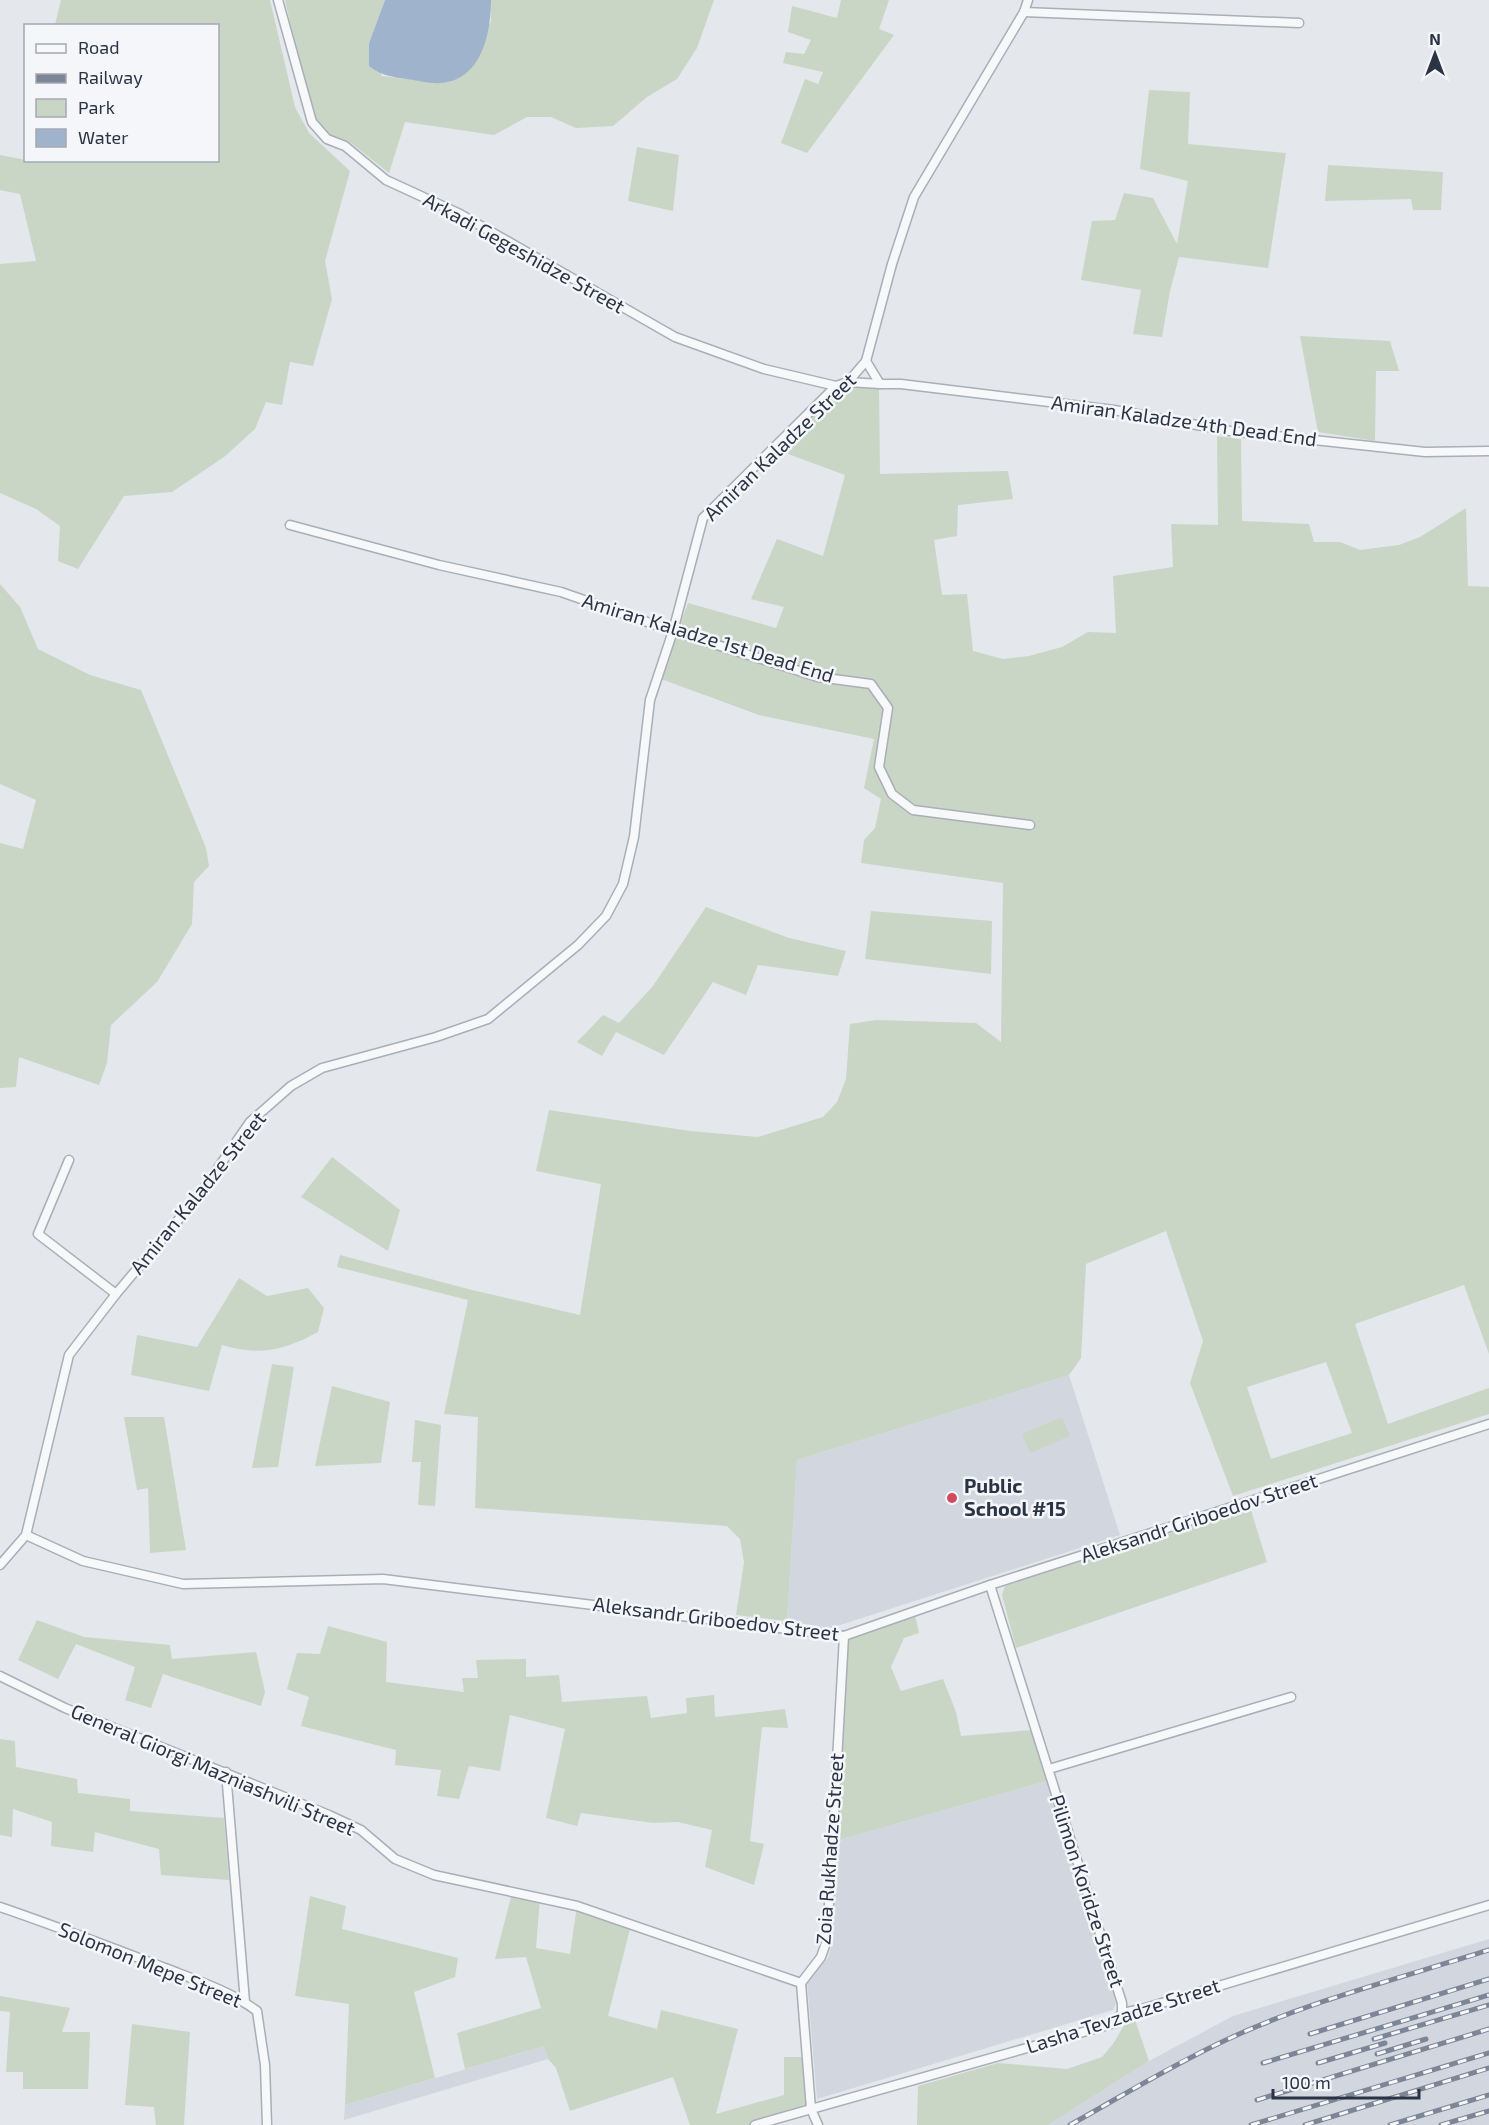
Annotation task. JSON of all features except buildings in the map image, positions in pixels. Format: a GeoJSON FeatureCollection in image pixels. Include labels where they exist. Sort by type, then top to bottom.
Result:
{"type":"FeatureCollection","features":[{"type":"Feature","properties":{"kind":"street","name":"Arkadi Gegeshidze Street"},"geometry":{"type":"LineString","coordinates":[[278,0],[312,122],[327,139],[345,146],[386,180],[460,214],[675,337],[764,369],[836,386]]}},
{"type":"Feature","properties":{"kind":"street","name":"Amiran Kaladze Street"},"geometry":{"type":"LineString","coordinates":[[0,1565],[26,1535],[69,1355],[116,1294],[200,1194],[250,1122],[291,1086],[322,1068],[436,1037],[488,1019],[578,945],[606,916],[623,884],[634,837],[650,700],[673,631],[703,518],[836,386],[848,382],[866,361],[892,264],[914,197],[1024,12],[1028,0]]}},
{"type":"Feature","properties":{"kind":"street"},"geometry":{"type":"LineString","coordinates":[[1024,12],[1299,23]]}},
{"type":"Feature","properties":{"kind":"street"},"geometry":{"type":"LineString","coordinates":[[866,361],[880,384]]}},
{"type":"Feature","properties":{"kind":"street","name":"Amiran Kaladze 4th Dead End"},"geometry":{"type":"LineString","coordinates":[[848,382],[901,384],[1114,411],[1264,435],[1425,452],[1489,451]]}},
{"type":"Feature","properties":{"kind":"street","name":"Amiran Kaladze 1st Dead End"},"geometry":{"type":"LineString","coordinates":[[290,525],[439,565],[561,592],[673,631],[818,677],[871,684],[888,708],[879,768],[892,794],[913,810],[1030,825]]}},
{"type":"Feature","properties":{"kind":"street"},"geometry":{"type":"LineString","coordinates":[[69,1160],[38,1234],[116,1294]]}},
{"type":"Feature","properties":{"kind":"street","name":"Aleksandr Griboedov Street"},"geometry":{"type":"LineString","coordinates":[[26,1535],[83,1561],[183,1584],[383,1579],[843,1636],[990,1585],[1489,1424]]}},
{"type":"Feature","properties":{"kind":"street","name":"Pilimon Koridze Street"},"geometry":{"type":"LineString","coordinates":[[990,1585],[1122,2003],[1122,2013]]}},
{"type":"Feature","properties":{"kind":"street","name":"Zoia Rukhadze Street"},"geometry":{"type":"LineString","coordinates":[[801,1983],[821,1957],[827,1940],[843,1636]]}},
{"type":"Feature","properties":{"kind":"street","name":"General Giorgi Mazniashvili Street"},"geometry":{"type":"LineString","coordinates":[[0,1676],[65,1708],[226,1772],[361,1830],[395,1859],[434,1875],[577,1906],[801,1983]]}},
{"type":"Feature","properties":{"kind":"street","name":"Pilimon Koridze Street"},"geometry":{"type":"LineString","coordinates":[[1049,1769],[1291,1697]]}},
{"type":"Feature","properties":{"kind":"street"},"geometry":{"type":"LineString","coordinates":[[226,1772],[245,2002]]}},
{"type":"Feature","properties":{"kind":"street","name":"Lasha Tevzadze Street"},"geometry":{"type":"LineString","coordinates":[[755,2125],[1115,2023],[1122,2013],[1142,2009],[1489,1905]]}},
{"type":"Feature","properties":{"kind":"street","name":"Solomon Mepe Street"},"geometry":{"type":"LineString","coordinates":[[0,1907],[76,1933],[245,2002],[257,2011],[262,2035],[267,2125]]}},
{"type":"Feature","properties":{"kind":"street"},"geometry":{"type":"LineString","coordinates":[[801,1983],[811,2109],[818,2125]]}},
{"type":"Feature","properties":{"kind":"shaded area","name":"Public School #15"},"geometry":{"type":"Polygon","coordinates":[[[1069,1375],[1120,1535],[831,1628],[787,1621],[797,1460],[1069,1375]]]}},
{"type":"Feature","properties":{"kind":"shaded area"},"geometry":{"type":"Polygon","coordinates":[[[1047,1781],[1116,2003],[1113,2010],[817,2099],[807,1981],[828,1958],[833,1940],[838,1840],[1047,1781]]]}},
{"type":"Feature","properties":{"kind":"shaded area"},"geometry":{"type":"Polygon","coordinates":[[[1489,1939],[1489,2125],[1048,2125],[1149,2061],[1233,2016],[1489,1939]]]}},
{"type":"Feature","properties":{"kind":"shaded area"},"geometry":{"type":"Polygon","coordinates":[[[544,2046],[548,2059],[344,2120],[345,2105],[544,2046]]]}},
{"type":"Feature","properties":{"kind":"green space"},"geometry":{"type":"Polygon","coordinates":[[[61,0],[270,0],[295,107],[309,133],[350,171],[325,261],[332,299],[313,366],[290,362],[282,405],[266,402],[255,429],[224,457],[172,492],[124,496],[78,569],[58,561],[60,526],[36,509],[0,493],[0,264],[36,261],[20,194],[0,190],[0,155],[24,160],[24,162],[219,162],[219,24],[55,24],[61,0]]]}},
{"type":"Feature","properties":{"kind":"green space"},"geometry":{"type":"Polygon","coordinates":[[[285,0],[385,0],[369,43],[382,76],[442,83],[491,22],[491,0],[714,0],[697,48],[677,79],[647,97],[613,126],[576,128],[551,117],[527,117],[494,135],[405,122],[389,173],[351,143],[327,134],[318,124],[301,72],[285,0]]]}},
{"type":"Feature","properties":{"kind":"green space"},"geometry":{"type":"Polygon","coordinates":[[[841,0],[889,0],[879,29],[894,35],[807,153],[781,143],[805,79],[818,84],[823,72],[783,63],[786,52],[804,54],[811,40],[788,32],[792,6],[837,18],[841,0]]]}},
{"type":"Feature","properties":{"kind":"green space"},"geometry":{"type":"Polygon","coordinates":[[[1149,90],[1190,92],[1188,144],[1286,153],[1268,268],[1179,257],[1162,337],[1133,334],[1141,290],[1081,280],[1092,221],[1115,220],[1124,193],[1153,198],[1177,244],[1188,181],[1140,169],[1149,90]]]}},
{"type":"Feature","properties":{"kind":"green space"},"geometry":{"type":"Polygon","coordinates":[[[637,147],[679,155],[673,211],[628,201],[637,147]]]}},
{"type":"Feature","properties":{"kind":"green space"},"geometry":{"type":"Polygon","coordinates":[[[1328,165],[1443,172],[1441,210],[1413,210],[1411,199],[1325,201],[1328,165]]]}},
{"type":"Feature","properties":{"kind":"green space"},"geometry":{"type":"Polygon","coordinates":[[[1300,336],[1390,341],[1399,371],[1376,371],[1375,441],[1318,432],[1300,336]]]}},
{"type":"Feature","properties":{"kind":"green space"},"geometry":{"type":"Polygon","coordinates":[[[844,387],[879,388],[880,474],[1008,471],[1013,499],[958,505],[957,536],[934,540],[942,595],[967,594],[973,651],[1003,659],[1029,656],[1062,647],[1088,632],[1116,633],[1113,576],[1173,567],[1171,524],[1218,525],[1217,436],[1241,439],[1242,521],[1309,524],[1314,542],[1340,542],[1360,550],[1399,545],[1420,537],[1466,508],[1468,586],[1489,587],[1489,1354],[1464,1285],[1355,1324],[1388,1424],[1489,1388],[1489,1414],[1233,1496],[1190,1383],[1203,1341],[1166,1231],[1086,1264],[1081,1358],[1069,1375],[797,1460],[787,1621],[736,1615],[744,1562],[740,1539],[727,1526],[475,1508],[478,1417],[444,1414],[468,1300],[337,1267],[340,1255],[472,1290],[580,1315],[601,1184],[536,1171],[549,1110],[690,1131],[758,1137],[823,1117],[837,1102],[846,1079],[850,1024],[876,1020],[976,1023],[1001,1042],[1003,883],[861,863],[864,840],[875,828],[881,799],[864,788],[874,739],[759,715],[661,679],[688,603],[776,628],[784,607],[751,599],[777,539],[823,556],[845,475],[780,451],[824,404],[844,387]],[[1326,1362],[1247,1387],[1271,1459],[1352,1433],[1326,1362]]]}},
{"type":"Feature","properties":{"kind":"green space"},"geometry":{"type":"Polygon","coordinates":[[[0,584],[20,607],[38,649],[90,675],[141,690],[206,848],[209,866],[194,882],[192,924],[157,982],[111,1025],[107,1063],[99,1085],[19,1057],[16,1087],[0,1088],[0,843],[23,849],[36,800],[0,784],[0,584]]]}},
{"type":"Feature","properties":{"kind":"green space"},"geometry":{"type":"Polygon","coordinates":[[[706,907],[789,938],[846,951],[838,976],[758,965],[746,995],[713,982],[664,1055],[616,1032],[602,1056],[577,1042],[603,1015],[619,1023],[653,986],[706,907]]]}},
{"type":"Feature","properties":{"kind":"green space"},"geometry":{"type":"Polygon","coordinates":[[[871,911],[992,921],[991,974],[865,959],[871,911]]]}},
{"type":"Feature","properties":{"kind":"green space"},"geometry":{"type":"Polygon","coordinates":[[[332,1157],[400,1210],[388,1251],[301,1197],[332,1157]]]}},
{"type":"Feature","properties":{"kind":"green space"},"geometry":{"type":"Polygon","coordinates":[[[239,1278],[267,1296],[308,1288],[324,1308],[318,1332],[294,1344],[271,1350],[248,1350],[222,1345],[209,1391],[131,1375],[137,1335],[197,1347],[239,1278]]]}},
{"type":"Feature","properties":{"kind":"green space"},"geometry":{"type":"Polygon","coordinates":[[[272,1364],[294,1367],[278,1467],[252,1468],[272,1364]]]}},
{"type":"Feature","properties":{"kind":"green space"},"geometry":{"type":"Polygon","coordinates":[[[332,1386],[390,1402],[381,1463],[315,1466],[332,1386]]]}},
{"type":"Feature","properties":{"kind":"green space"},"geometry":{"type":"Polygon","coordinates":[[[124,1417],[164,1417],[186,1550],[150,1553],[148,1488],[137,1490],[124,1417]]]}},
{"type":"Feature","properties":{"kind":"green space"},"geometry":{"type":"Polygon","coordinates":[[[1062,1417],[1070,1436],[1030,1453],[1022,1434],[1062,1417]]]}},
{"type":"Feature","properties":{"kind":"green space"},"geometry":{"type":"Polygon","coordinates":[[[415,1420],[441,1425],[435,1506],[418,1505],[421,1462],[412,1462],[415,1420]]]}},
{"type":"Feature","properties":{"kind":"green space"},"geometry":{"type":"Polygon","coordinates":[[[1250,1507],[1267,1562],[1016,1648],[1002,1595],[1005,1586],[1250,1507]]]}},
{"type":"Feature","properties":{"kind":"green space"},"geometry":{"type":"Polygon","coordinates":[[[915,1615],[919,1633],[904,1638],[891,1667],[901,1691],[943,1679],[956,1712],[961,1736],[1032,1730],[1047,1781],[838,1840],[848,1639],[915,1615]]]}},
{"type":"Feature","properties":{"kind":"green space"},"geometry":{"type":"Polygon","coordinates":[[[37,1620],[84,1637],[170,1645],[172,1659],[256,1652],[265,1692],[261,1706],[163,1674],[151,1708],[125,1700],[135,1667],[76,1644],[58,1679],[18,1660],[37,1620]]]}},
{"type":"Feature","properties":{"kind":"green space"},"geometry":{"type":"Polygon","coordinates":[[[328,1626],[387,1642],[386,1682],[464,1692],[462,1678],[478,1678],[476,1660],[526,1659],[526,1677],[559,1675],[562,1702],[647,1696],[651,1718],[687,1713],[686,1698],[714,1695],[715,1717],[785,1709],[788,1728],[762,1727],[750,1841],[764,1844],[754,1885],[705,1867],[712,1830],[678,1822],[653,1823],[581,1813],[577,1826],[546,1818],[565,1729],[510,1715],[500,1771],[469,1766],[459,1799],[437,1796],[441,1770],[395,1765],[396,1750],[301,1726],[309,1697],[287,1689],[297,1653],[320,1654],[328,1626]]]}},
{"type":"Feature","properties":{"kind":"green space"},"geometry":{"type":"Polygon","coordinates":[[[0,1739],[15,1741],[16,1767],[77,1779],[78,1793],[130,1799],[130,1811],[224,1818],[229,1880],[161,1875],[159,1849],[95,1832],[93,1852],[51,1846],[52,1822],[13,1809],[12,1837],[0,1835],[0,1739]]]}},
{"type":"Feature","properties":{"kind":"green space"},"geometry":{"type":"Polygon","coordinates":[[[512,1893],[540,1898],[536,1948],[570,1954],[577,1906],[631,1925],[608,2016],[657,2029],[661,2010],[738,2029],[716,2114],[784,2095],[784,2057],[807,2057],[811,2109],[755,2125],[690,2125],[673,2077],[570,2111],[556,2068],[548,2059],[544,2046],[465,2069],[457,2033],[541,2008],[526,1957],[495,1959],[512,1893]]]}},
{"type":"Feature","properties":{"kind":"green space"},"geometry":{"type":"Polygon","coordinates":[[[310,1896],[346,1906],[342,1929],[458,1958],[455,1977],[414,1992],[435,2078],[345,2105],[349,2004],[295,1996],[310,1896]]]}},
{"type":"Feature","properties":{"kind":"green space"},"geometry":{"type":"Polygon","coordinates":[[[0,1996],[70,2008],[62,2032],[90,2032],[88,2089],[23,2089],[23,2072],[6,2072],[10,2012],[0,2011],[0,1996]]]}},
{"type":"Feature","properties":{"kind":"green space"},"geometry":{"type":"Polygon","coordinates":[[[1134,2017],[1149,2061],[1048,2125],[917,2125],[918,2086],[998,2063],[1067,2069],[1102,2057],[1126,2022],[1134,2017]]]}},
{"type":"Feature","properties":{"kind":"green space"},"geometry":{"type":"Polygon","coordinates":[[[132,2024],[190,2032],[184,2125],[156,2125],[154,2107],[125,2105],[132,2024]]]}},
{"type":"Feature","properties":{"kind":"water"},"geometry":{"type":"Polygon","coordinates":[[[385,0],[491,0],[486,40],[475,64],[466,74],[454,80],[437,83],[389,76],[369,66],[369,43],[385,0]]]}},
{"type":"Feature","properties":{"kind":"railway"},"geometry":{"type":"LineString","coordinates":[[1070,2125],[1186,2060],[1258,2026],[1356,1991],[1489,1950]]}},
{"type":"Feature","properties":{"kind":"railway"},"geometry":{"type":"LineString","coordinates":[[1310,2034],[1489,1979]]}},
{"type":"Feature","properties":{"kind":"railway"},"geometry":{"type":"LineString","coordinates":[[1263,2063],[1489,1995]]}},
{"type":"Feature","properties":{"kind":"railway"},"geometry":{"type":"LineString","coordinates":[[1374,2039],[1489,2005]]}},
{"type":"Feature","properties":{"kind":"railway"},"geometry":{"type":"LineString","coordinates":[[1257,2100],[1489,2029]]}},
{"type":"Feature","properties":{"kind":"railway"},"geometry":{"type":"LineString","coordinates":[[1377,2054],[1426,2039]]}},
{"type":"Feature","properties":{"kind":"railway"},"geometry":{"type":"LineString","coordinates":[[1318,2063],[1385,2043]]}},
{"type":"Feature","properties":{"kind":"railway"},"geometry":{"type":"LineString","coordinates":[[1251,2125],[1489,2053]]}},
{"type":"Feature","properties":{"kind":"railway"},"geometry":{"type":"LineString","coordinates":[[1305,2125],[1489,2068]]}},
{"type":"Feature","properties":{"kind":"railway"},"geometry":{"type":"LineString","coordinates":[[1390,2125],[1489,2095]]}},
{"type":"Feature","properties":{"kind":"railway"},"geometry":{"type":"LineString","coordinates":[[1441,2125],[1489,2111]]}},
{"type":"Feature","properties":{"kind":"place","name":"Public School #15"},"geometry":{"type":"Point","coordinates":[952,1498]}}]}
